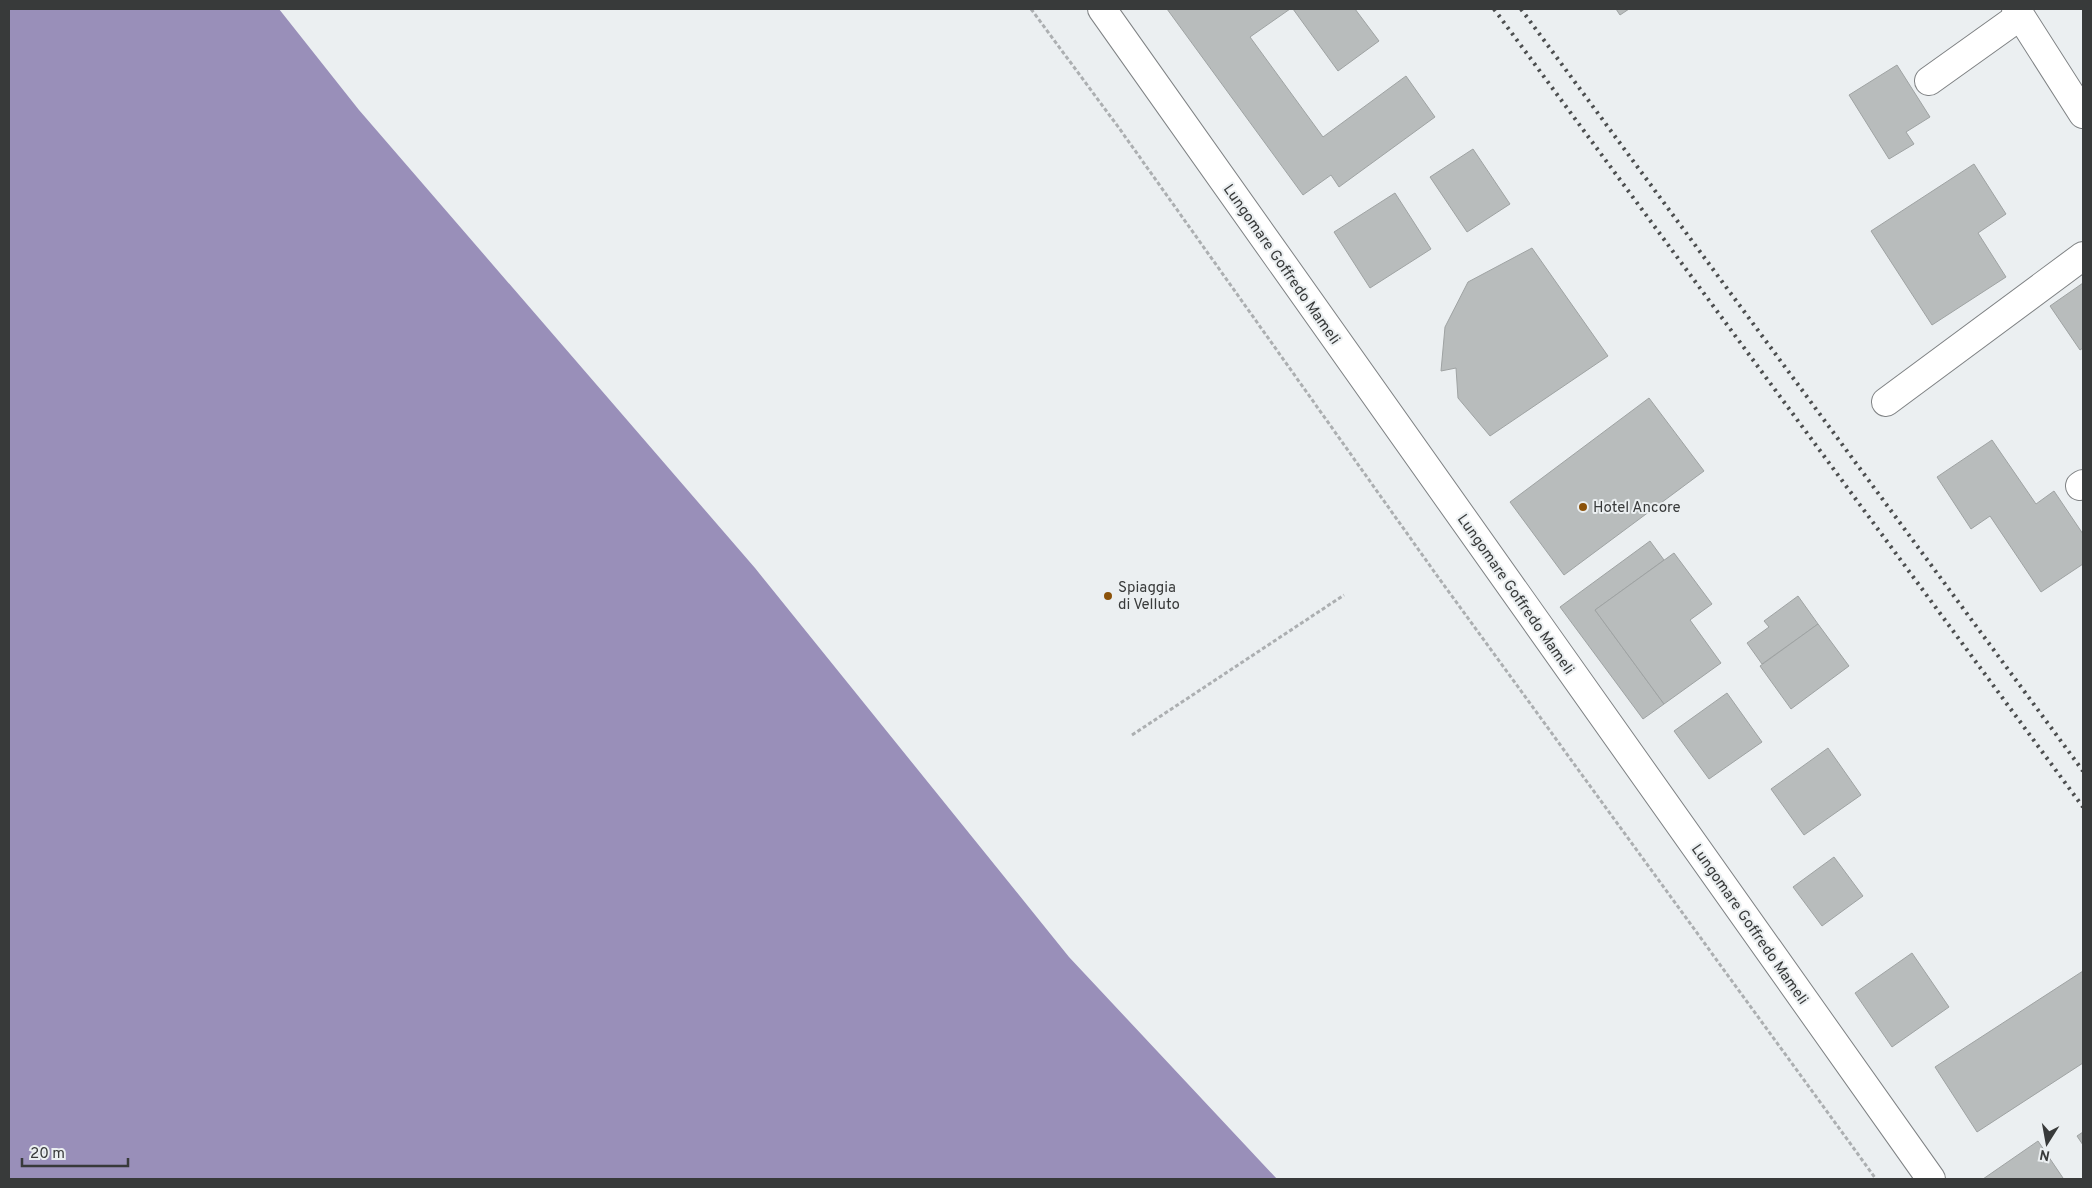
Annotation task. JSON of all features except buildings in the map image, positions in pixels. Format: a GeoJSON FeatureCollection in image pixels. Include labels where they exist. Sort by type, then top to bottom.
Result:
{"type":"FeatureCollection","features":[{"type":"Feature","properties":{"kind":"street","name":"Lungomare Goffredo Mameli"},"geometry":{"type":"LineString","coordinates":[[1102,9],[1931,1179]]}},
{"type":"Feature","properties":{"kind":"street"},"geometry":{"type":"LineString","coordinates":[[1929,81],[2018,12],[2083,114]]}},
{"type":"Feature","properties":{"kind":"street"},"geometry":{"type":"LineString","coordinates":[[1886,402],[2083,256]]}},
{"type":"Feature","properties":{"kind":"path"},"geometry":{"type":"LineString","coordinates":[[1031,9],[1119,128],[1433,570],[1876,1179]]}},
{"type":"Feature","properties":{"kind":"path"},"geometry":{"type":"LineString","coordinates":[[1132,735],[1344,595]]}},
{"type":"Feature","properties":{"kind":"shaded area"},"geometry":{"type":"Polygon","coordinates":[[[9,9],[279,9],[359,110],[755,568],[1069,957],[1277,1179],[9,1179],[9,9]]]}},
{"type":"Feature","properties":{"kind":"railway"},"geometry":{"type":"LineString","coordinates":[[1494,9],[2083,807]]}},
{"type":"Feature","properties":{"kind":"railway"},"geometry":{"type":"LineString","coordinates":[[1521,9],[2083,771]]}},
{"type":"Feature","properties":{"kind":"place","name":"Hotel Ancore"},"geometry":{"type":"Point","coordinates":[1583,507]}},
{"type":"Feature","properties":{"kind":"place","name":"Spiaggia di Velluto"},"geometry":{"type":"Point","coordinates":[1108,596]}}]}
